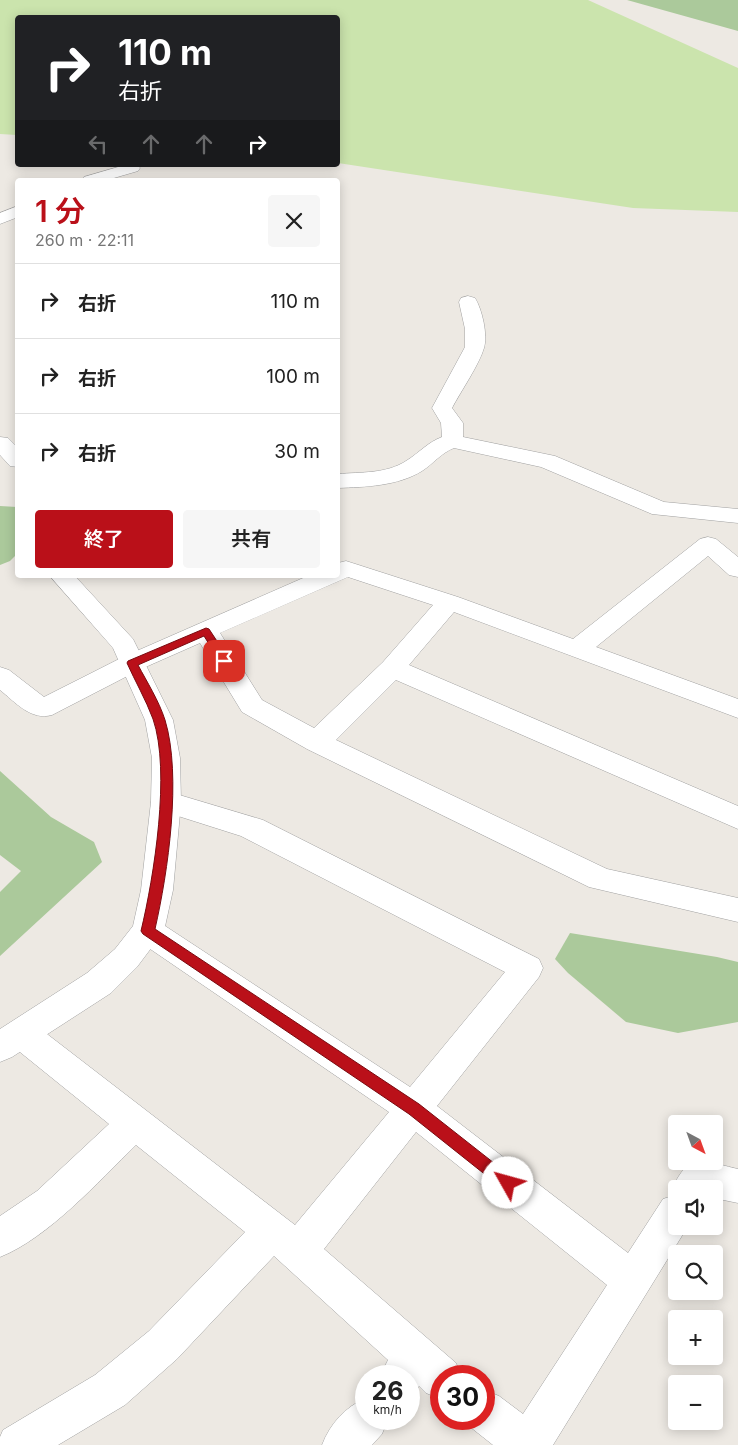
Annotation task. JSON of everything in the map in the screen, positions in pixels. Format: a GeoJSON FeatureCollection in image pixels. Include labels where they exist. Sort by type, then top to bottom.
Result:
{"type":"FeatureCollection","features":[{"type":"Feature","properties":{"kind":"street"},"geometry":{"type":"LineString","coordinates":[[97,178],[132,168]]}},
{"type":"Feature","properties":{"kind":"street"},"geometry":{"type":"LineString","coordinates":[[0,219],[15,212]]}},
{"type":"Feature","properties":{"kind":"street"},"geometry":{"type":"LineString","coordinates":[[453,441],[452,423],[442,408],[475,347],[475,329],[468,302]]}},
{"type":"Feature","properties":{"kind":"street"},"geometry":{"type":"LineString","coordinates":[[340,481],[391,475],[414,466],[446,442],[453,441],[506,454],[547,461],[660,509],[738,516]]}},
{"type":"Feature","properties":{"kind":"street"},"geometry":{"type":"LineString","coordinates":[[0,443],[15,458]]}},
{"type":"Feature","properties":{"kind":"street"},"geometry":{"type":"LineString","coordinates":[[578,648],[708,544],[738,570]]}},
{"type":"Feature","properties":{"kind":"street"},"geometry":{"type":"LineString","coordinates":[[340,571],[346,568],[449,602],[578,648],[738,709]]}},
{"type":"Feature","properties":{"kind":"street"},"geometry":{"type":"LineString","coordinates":[[64,578],[124,646],[159,720],[166,758],[166,802],[157,890],[148,931],[126,958],[99,983],[11,1041],[135,1123],[285,1241],[414,1365]]}},
{"type":"Feature","properties":{"kind":"street"},"geometry":{"type":"LineString","coordinates":[[0,676],[42,709],[132,663],[323,578]]}},
{"type":"Feature","properties":{"kind":"street"},"geometry":{"type":"LineString","coordinates":[[317,742],[392,668],[449,602]]}},
{"type":"Feature","properties":{"kind":"street"},"geometry":{"type":"LineString","coordinates":[[206,631],[252,706],[317,742],[600,879],[738,910]]}},
{"type":"Feature","properties":{"kind":"street"},"geometry":{"type":"LineString","coordinates":[[392,668],[738,818]]}},
{"type":"Feature","properties":{"kind":"street"},"geometry":{"type":"LineString","coordinates":[[18,1445],[110,1390],[285,1241],[414,1109],[527,968],[252,828],[166,802]]}},
{"type":"Feature","properties":{"kind":"street"},"geometry":{"type":"LineString","coordinates":[[148,931],[414,1109],[632,1281]]}},
{"type":"Feature","properties":{"kind":"street"},"geometry":{"type":"LineString","coordinates":[[0,1239],[50,1203],[135,1123]]}},
{"type":"Feature","properties":{"kind":"street"},"geometry":{"type":"LineString","coordinates":[[723,1183],[738,1186]]}},
{"type":"Feature","properties":{"kind":"street"},"geometry":{"type":"LineString","coordinates":[[495,1420],[528,1445],[668,1225]]}},
{"type":"Feature","properties":{"kind":"street"},"geometry":{"type":"LineString","coordinates":[[343,1445],[357,1430]]}},
{"type":"Feature","properties":{"kind":"green space"},"geometry":{"type":"Polygon","coordinates":[[[0,0],[588,0],[738,68],[738,212],[633,208],[340,163],[340,15],[15,15],[15,135],[0,134],[0,0]]]}},
{"type":"Feature","properties":{"kind":"green space"},"geometry":{"type":"Polygon","coordinates":[[[627,0],[738,0],[738,31],[627,0]]]}},
{"type":"Feature","properties":{"kind":"green space"},"geometry":{"type":"Polygon","coordinates":[[[0,506],[15,507],[15,556],[10,561],[0,565],[0,506]]]}},
{"type":"Feature","properties":{"kind":"green space"},"geometry":{"type":"Polygon","coordinates":[[[0,771],[51,817],[94,842],[102,862],[0,956],[0,892],[21,871],[0,855],[0,771]]]}},
{"type":"Feature","properties":{"kind":"green space"},"geometry":{"type":"Polygon","coordinates":[[[570,933],[738,962],[738,1022],[678,1033],[626,1022],[568,973],[555,959],[570,933]]]}},
{"type":"Feature","properties":{"kind":"route"},"geometry":{"type":"LineString","coordinates":[[224,661],[206,631],[132,663],[159,720],[166,758],[166,802],[157,890],[148,931],[414,1109],[508,1183]]}}]}
